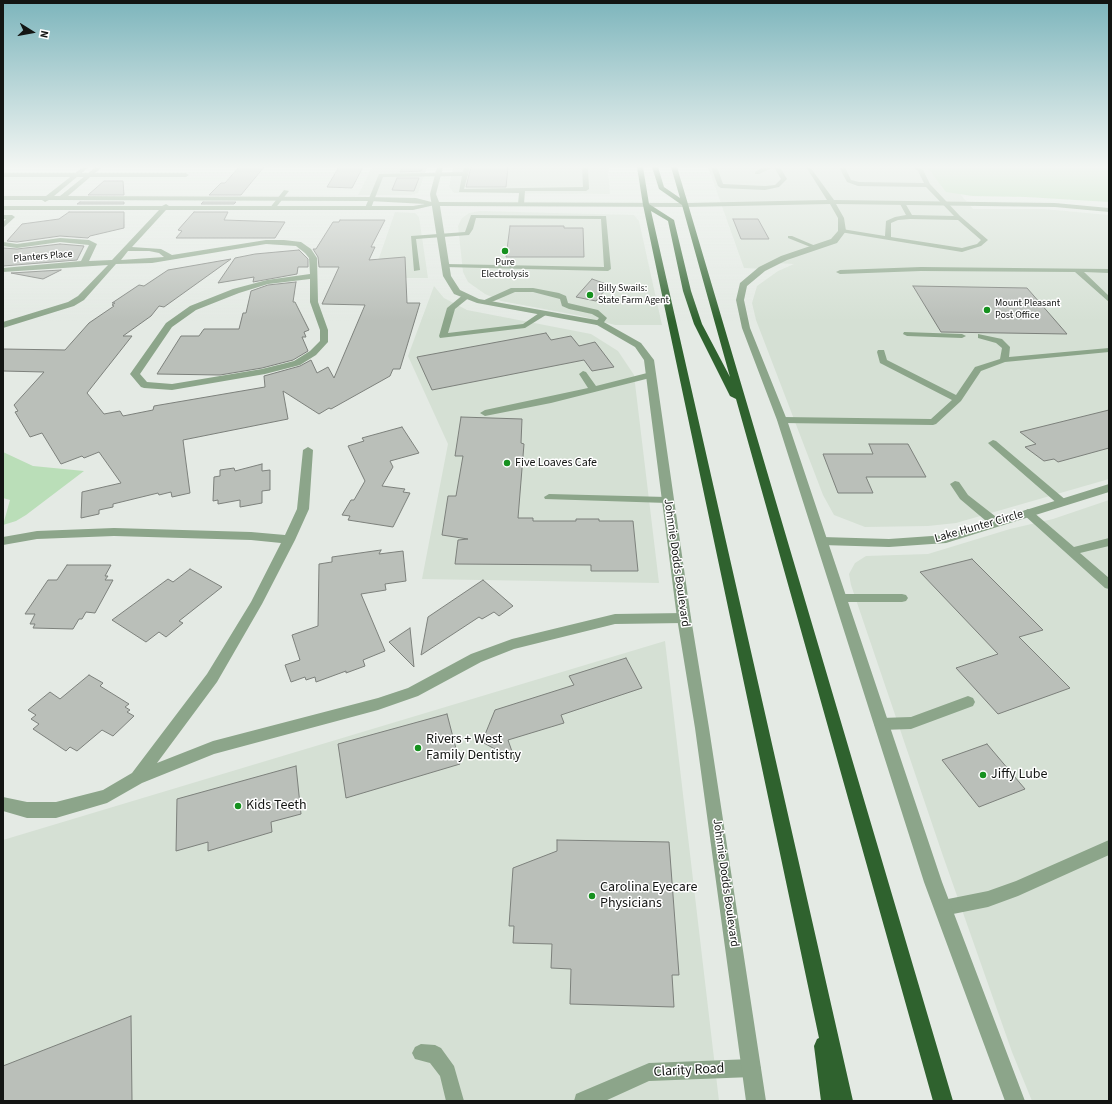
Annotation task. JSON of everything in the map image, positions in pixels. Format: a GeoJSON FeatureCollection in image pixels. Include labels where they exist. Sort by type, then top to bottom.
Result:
{"type":"FeatureCollection","features":[{"type":"Feature","properties":{"kind":"highway"},"geometry":{"type":"LineString","coordinates":[[649,219],[843,1101]]}},
{"type":"Feature","properties":{"kind":"highway"},"geometry":{"type":"LineString","coordinates":[[669,219],[671,220],[687,291],[698,324],[748,420]]}},
{"type":"Feature","properties":{"kind":"highway"},"geometry":{"type":"LineString","coordinates":[[690,219],[943,1101]]}},
{"type":"Feature","properties":{"kind":"highway"},"geometry":{"type":"LineString","coordinates":[[811,954],[831,1101]]}},
{"type":"Feature","properties":{"kind":"street"},"geometry":{"type":"LineString","coordinates":[[3,226],[10,219]]}},
{"type":"Feature","properties":{"kind":"street"},"geometry":{"type":"LineString","coordinates":[[3,324],[71,304],[81,298],[154,219]]}},
{"type":"Feature","properties":{"kind":"street","name":"Johnnie Dodds Boulevard"},"geometry":{"type":"LineString","coordinates":[[438,219],[447,276],[457,292],[484,302],[599,323],[638,345],[649,360],[684,618],[702,728],[756,1101]]}},
{"type":"Feature","properties":{"kind":"street"},"geometry":{"type":"LineString","coordinates":[[841,219],[842,231],[834,241],[784,258],[762,269],[743,285],[740,300],[746,328],[782,420],[881,724],[943,908],[1015,1101]]}},
{"type":"Feature","properties":{"kind":"street","name":"Planters Place"},"geometry":{"type":"LineString","coordinates":[[3,244],[16,246],[60,240],[89,242],[93,244],[84,264]]}},
{"type":"Feature","properties":{"kind":"street","name":"Planters Place"},"geometry":{"type":"LineString","coordinates":[[3,270],[152,261],[266,242],[298,244],[308,251],[313,258],[314,302],[324,330],[324,342],[313,353],[297,363],[262,372],[172,387],[144,385],[135,374],[169,325],[192,308],[236,291],[267,282],[313,276]]}},
{"type":"Feature","properties":{"kind":"street"},"geometry":{"type":"LineString","coordinates":[[126,249],[150,249],[160,251],[169,257]]}},
{"type":"Feature","properties":{"kind":"street"},"geometry":{"type":"LineString","coordinates":[[137,778],[212,678],[256,604],[290,540],[303,509],[308,450]]}},
{"type":"Feature","properties":{"kind":"street","name":"Lake Hunter Circle"},"geometry":{"type":"LineString","coordinates":[[822,541],[918,542],[946,539],[1109,488]]}},
{"type":"Feature","properties":{"kind":"street"},"geometry":{"type":"LineString","coordinates":[[3,541],[37,535],[114,532],[252,536],[290,540]]}},
{"type":"Feature","properties":{"kind":"street"},"geometry":{"type":"LineString","coordinates":[[3,804],[27,810],[56,810],[108,796],[137,778],[213,748],[378,704],[413,692],[476,658],[512,644],[615,618],[684,618]]}},
{"type":"Feature","properties":{"kind":"lane"},"geometry":{"type":"LineString","coordinates":[[416,270],[413,237],[467,234],[472,219]]}},
{"type":"Feature","properties":{"kind":"lane"},"geometry":{"type":"LineString","coordinates":[[446,266],[608,269],[604,219]]}},
{"type":"Feature","properties":{"kind":"lane"},"geometry":{"type":"LineString","coordinates":[[888,238],[888,222],[896,219]]}},
{"type":"Feature","properties":{"kind":"lane"},"geometry":{"type":"LineString","coordinates":[[842,231],[962,250],[979,245],[985,240],[959,219]]}},
{"type":"Feature","properties":{"kind":"lane"},"geometry":{"type":"LineString","coordinates":[[790,237],[815,247]]}},
{"type":"Feature","properties":{"kind":"lane"},"geometry":{"type":"LineString","coordinates":[[840,272],[921,269],[1109,271]]}},
{"type":"Feature","properties":{"kind":"lane"},"geometry":{"type":"LineString","coordinates":[[1077,270],[1109,300]]}},
{"type":"Feature","properties":{"kind":"lane"},"geometry":{"type":"LineString","coordinates":[[484,302],[514,290],[533,290],[564,298],[566,304],[572,307],[595,312],[602,318],[599,323]]}},
{"type":"Feature","properties":{"kind":"lane"},"geometry":{"type":"LineString","coordinates":[[467,296],[451,308],[444,336],[525,326],[545,313]]}},
{"type":"Feature","properties":{"kind":"lane"},"geometry":{"type":"LineString","coordinates":[[907,334],[962,336]]}},
{"type":"Feature","properties":{"kind":"lane"},"geometry":{"type":"LineString","coordinates":[[981,336],[999,341],[1006,347],[1004,360]]}},
{"type":"Feature","properties":{"kind":"lane"},"geometry":{"type":"LineString","coordinates":[[782,420],[933,422],[958,399],[978,369],[1004,360],[1109,350]]}},
{"type":"Feature","properties":{"kind":"lane"},"geometry":{"type":"LineString","coordinates":[[881,352],[883,361],[958,399]]}},
{"type":"Feature","properties":{"kind":"lane"},"geometry":{"type":"LineString","coordinates":[[583,374],[594,390]]}},
{"type":"Feature","properties":{"kind":"lane"},"geometry":{"type":"LineString","coordinates":[[485,413],[551,400],[651,375]]}},
{"type":"Feature","properties":{"kind":"lane"},"geometry":{"type":"LineString","coordinates":[[993,443],[1063,503]]}},
{"type":"Feature","properties":{"kind":"lane"},"geometry":{"type":"LineString","coordinates":[[955,484],[964,497],[996,523]]}},
{"type":"Feature","properties":{"kind":"lane"},"geometry":{"type":"LineString","coordinates":[[549,497],[667,500]]}},
{"type":"Feature","properties":{"kind":"lane"},"geometry":{"type":"LineString","coordinates":[[1028,513],[1109,585]]}},
{"type":"Feature","properties":{"kind":"lane"},"geometry":{"type":"LineString","coordinates":[[1071,552],[1109,542]]}},
{"type":"Feature","properties":{"kind":"lane"},"geometry":{"type":"LineString","coordinates":[[840,598],[902,598]]}},
{"type":"Feature","properties":{"kind":"lane"},"geometry":{"type":"LineString","coordinates":[[881,724],[911,723],[968,702]]}},
{"type":"Feature","properties":{"kind":"lane"},"geometry":{"type":"LineString","coordinates":[[943,908],[988,899],[1018,888],[1109,848]]}},
{"type":"Feature","properties":{"kind":"lane"},"geometry":{"type":"LineString","coordinates":[[421,1053],[435,1054],[448,1072],[455,1101]]}},
{"type":"Feature","properties":{"kind":"lane","name":"Clarity Road"},"geometry":{"type":"LineString","coordinates":[[583,1101],[649,1072],[752,1068]]}},
{"type":"Feature","properties":{"kind":"shaded area"},"geometry":{"type":"Polygon","coordinates":[[[393,219],[419,219],[428,278],[372,278],[393,219]]]}},
{"type":"Feature","properties":{"kind":"shaded area"},"geometry":{"type":"Polygon","coordinates":[[[462,219],[637,219],[639,221],[662,325],[615,325],[581,316],[501,301],[485,294],[468,282],[463,272],[458,226],[462,219]]]}},
{"type":"Feature","properties":{"kind":"shaded area"},"geometry":{"type":"Polygon","coordinates":[[[726,219],[1109,219],[1109,479],[956,523],[928,526],[865,527],[834,515],[823,495],[756,320],[752,303],[757,286],[778,271],[794,264],[773,263],[762,269],[744,268],[726,219]]]}},
{"type":"Feature","properties":{"kind":"shaded area"},"geometry":{"type":"Polygon","coordinates":[[[434,286],[444,298],[467,310],[591,334],[618,351],[634,375],[659,583],[422,579],[448,444],[408,356],[434,286]]]}},
{"type":"Feature","properties":{"kind":"shaded area"},"geometry":{"type":"Polygon","coordinates":[[[1109,500],[1109,1101],[1032,1101],[1012,1052],[943,856],[851,585],[849,574],[855,563],[866,556],[928,554],[1010,529],[1053,519],[1109,500]]]}},
{"type":"Feature","properties":{"kind":"shaded area"},"geometry":{"type":"Polygon","coordinates":[[[665,641],[719,1101],[3,1101],[3,840],[665,641]]]}},
{"type":"Feature","properties":{"kind":"green space"},"geometry":{"type":"Polygon","coordinates":[[[3,452],[33,466],[84,471],[26,515],[16,521],[3,525],[10,500],[3,498],[3,452]]]}},
{"type":"Feature","properties":{"kind":"building"},"geometry":{"type":"Polygon","coordinates":[[[59,219],[124,219],[124,228],[90,236],[88,238],[60,236],[17,242],[7,241],[22,224],[59,219]]]}},
{"type":"Feature","properties":{"kind":"building"},"geometry":{"type":"Polygon","coordinates":[[[188,219],[225,219],[224,220],[285,222],[275,238],[176,238],[182,231],[178,230],[188,219]]]}},
{"type":"Feature","properties":{"kind":"building"},"geometry":{"type":"Polygon","coordinates":[[[733,219],[758,219],[769,239],[741,239],[733,219]]]}},
{"type":"Feature","properties":{"kind":"building"},"geometry":{"type":"Polygon","coordinates":[[[340,220],[385,220],[371,247],[375,247],[369,260],[405,257],[407,303],[420,303],[400,369],[393,369],[390,376],[331,409],[329,408],[319,414],[283,391],[288,419],[183,440],[190,493],[172,497],[171,492],[159,495],[158,493],[113,504],[113,507],[99,510],[99,514],[81,518],[82,492],[121,483],[99,452],[84,458],[82,456],[61,464],[42,433],[30,437],[15,412],[18,411],[14,405],[44,372],[3,371],[3,349],[65,350],[89,323],[114,306],[112,305],[115,303],[112,303],[139,285],[144,286],[168,270],[231,259],[164,307],[159,306],[151,316],[123,336],[132,336],[87,393],[104,414],[120,411],[123,416],[153,410],[154,406],[265,387],[264,376],[300,366],[311,360],[317,373],[328,367],[334,378],[365,305],[322,304],[339,267],[319,267],[318,257],[313,249],[316,249],[333,222],[339,222],[340,220]]]}},
{"type":"Feature","properties":{"kind":"building"},"geometry":{"type":"Polygon","coordinates":[[[510,226],[564,226],[564,228],[583,228],[584,257],[506,257],[510,226]]]}},
{"type":"Feature","properties":{"kind":"building"},"geometry":{"type":"Polygon","coordinates":[[[60,244],[84,246],[77,260],[3,266],[3,248],[17,249],[60,244]]]}},
{"type":"Feature","properties":{"kind":"building"},"geometry":{"type":"Polygon","coordinates":[[[299,250],[308,259],[308,267],[298,267],[297,274],[253,282],[254,277],[218,283],[235,258],[255,254],[299,250]]]}},
{"type":"Feature","properties":{"kind":"building"},"geometry":{"type":"Polygon","coordinates":[[[61,270],[43,279],[11,273],[61,270]]]}},
{"type":"Feature","properties":{"kind":"building","name":"Billy Swails: State Farm Agent"},"geometry":{"type":"Polygon","coordinates":[[[592,279],[609,285],[596,301],[576,297],[592,279]]]}},
{"type":"Feature","properties":{"kind":"building"},"geometry":{"type":"Polygon","coordinates":[[[296,282],[293,302],[295,302],[309,330],[304,332],[306,337],[302,337],[308,351],[293,360],[262,368],[220,375],[157,374],[181,336],[199,336],[204,329],[239,329],[243,313],[246,313],[251,291],[268,285],[296,282]]]}},
{"type":"Feature","properties":{"kind":"building","name":"Mount Pleasant Post Office"},"geometry":{"type":"Polygon","coordinates":[[[913,286],[1027,288],[1067,334],[941,332],[913,286]]]}},
{"type":"Feature","properties":{"kind":"building"},"geometry":{"type":"Polygon","coordinates":[[[546,333],[551,340],[571,336],[579,346],[595,342],[614,367],[592,371],[584,360],[432,390],[417,357],[546,333]]]}},
{"type":"Feature","properties":{"kind":"building"},"geometry":{"type":"Polygon","coordinates":[[[1109,410],[1109,448],[1058,462],[1054,459],[1044,461],[1025,447],[1036,444],[1020,432],[1109,410]]]}},
{"type":"Feature","properties":{"kind":"building"},"geometry":{"type":"Polygon","coordinates":[[[461,417],[522,419],[521,443],[524,444],[518,518],[533,518],[533,521],[576,521],[576,519],[599,519],[599,521],[633,521],[638,571],[591,571],[591,565],[455,564],[458,540],[468,539],[442,535],[448,496],[456,496],[463,456],[455,456],[461,417]]]}},
{"type":"Feature","properties":{"kind":"building"},"geometry":{"type":"Polygon","coordinates":[[[402,427],[419,453],[390,461],[393,467],[382,486],[405,489],[403,492],[410,493],[393,527],[348,520],[350,516],[342,515],[351,500],[354,500],[365,481],[348,446],[364,441],[362,438],[402,427]]]}},
{"type":"Feature","properties":{"kind":"building"},"geometry":{"type":"Polygon","coordinates":[[[869,444],[908,444],[926,477],[866,477],[873,493],[838,493],[823,454],[873,454],[869,444]]]}},
{"type":"Feature","properties":{"kind":"building"},"geometry":{"type":"Polygon","coordinates":[[[262,464],[262,471],[270,470],[270,490],[262,491],[262,503],[240,507],[240,500],[218,504],[218,500],[213,501],[214,477],[220,476],[220,470],[234,468],[235,471],[262,464]]]}},
{"type":"Feature","properties":{"kind":"building"},"geometry":{"type":"Polygon","coordinates":[[[381,550],[379,554],[403,551],[406,581],[385,584],[386,590],[361,594],[385,651],[363,660],[365,666],[346,673],[346,671],[316,682],[315,677],[306,680],[305,677],[291,682],[285,665],[300,660],[292,635],[318,626],[319,564],[332,562],[332,557],[381,550]]]}},
{"type":"Feature","properties":{"kind":"building"},"geometry":{"type":"Polygon","coordinates":[[[972,559],[1043,630],[1019,637],[1070,688],[998,714],[956,668],[998,654],[920,572],[972,559]]]}},
{"type":"Feature","properties":{"kind":"building"},"geometry":{"type":"Polygon","coordinates":[[[67,565],[111,565],[105,576],[108,576],[105,580],[113,580],[95,613],[86,612],[82,619],[79,619],[73,629],[33,628],[35,624],[30,624],[35,614],[25,614],[48,580],[57,580],[67,565]]]}},
{"type":"Feature","properties":{"kind":"building"},"geometry":{"type":"Polygon","coordinates":[[[190,569],[222,587],[179,621],[183,623],[166,637],[159,632],[146,642],[112,620],[168,579],[173,582],[190,569]]]}},
{"type":"Feature","properties":{"kind":"building"},"geometry":{"type":"Polygon","coordinates":[[[483,580],[513,606],[499,616],[494,612],[482,619],[479,617],[421,655],[428,617],[483,580]]]}},
{"type":"Feature","properties":{"kind":"building"},"geometry":{"type":"Polygon","coordinates":[[[410,628],[414,667],[389,642],[410,628]]]}},
{"type":"Feature","properties":{"kind":"building"},"geometry":{"type":"Polygon","coordinates":[[[626,658],[642,688],[561,715],[564,723],[508,740],[515,760],[482,742],[495,710],[574,685],[569,676],[626,658]]]}},
{"type":"Feature","properties":{"kind":"building"},"geometry":{"type":"Polygon","coordinates":[[[89,675],[103,683],[100,686],[129,704],[125,707],[130,710],[127,712],[134,716],[113,736],[102,730],[77,751],[70,747],[66,751],[33,729],[39,724],[31,719],[36,715],[28,710],[50,692],[60,699],[89,675]]]}},
{"type":"Feature","properties":{"kind":"building","name":"Rivers + West Family Dentistry"},"geometry":{"type":"Polygon","coordinates":[[[447,714],[460,764],[346,798],[338,744],[447,714]]]}},
{"type":"Feature","properties":{"kind":"building","name":"Jiffy Lube"},"geometry":{"type":"Polygon","coordinates":[[[987,744],[1025,789],[979,807],[942,760],[987,744]]]}},
{"type":"Feature","properties":{"kind":"building","name":"Kids Teeth"},"geometry":{"type":"Polygon","coordinates":[[[296,766],[301,814],[271,822],[272,832],[208,851],[208,842],[176,851],[177,799],[296,766]]]}},
{"type":"Feature","properties":{"kind":"building","name":"Carolina Eyecare Physicians"},"geometry":{"type":"Polygon","coordinates":[[[557,840],[669,842],[679,975],[672,975],[674,1007],[570,1004],[571,969],[551,968],[552,944],[513,943],[514,926],[509,926],[513,868],[557,851],[557,840]]]}},
{"type":"Feature","properties":{"kind":"building"},"geometry":{"type":"Polygon","coordinates":[[[131,1016],[132,1101],[3,1101],[3,1066],[131,1016]]]}},
{"type":"Feature","properties":{"kind":"place","name":"Pure Electrolysis"},"geometry":{"type":"Point","coordinates":[505,251]}},
{"type":"Feature","properties":{"kind":"place","name":"Billy Swails: State Farm Agent"},"geometry":{"type":"Point","coordinates":[590,295]}},
{"type":"Feature","properties":{"kind":"place","name":"Mount Pleasant Post Office"},"geometry":{"type":"Point","coordinates":[987,310]}},
{"type":"Feature","properties":{"kind":"place","name":"Five Loaves Cafe"},"geometry":{"type":"Point","coordinates":[507,463]}},
{"type":"Feature","properties":{"kind":"place","name":"Rivers + West Family Dentistry"},"geometry":{"type":"Point","coordinates":[418,748]}},
{"type":"Feature","properties":{"kind":"place","name":"Jiffy Lube"},"geometry":{"type":"Point","coordinates":[983,775]}},
{"type":"Feature","properties":{"kind":"place","name":"Kids Teeth"},"geometry":{"type":"Point","coordinates":[238,806]}},
{"type":"Feature","properties":{"kind":"place","name":"Carolina Eyecare Physicians"},"geometry":{"type":"Point","coordinates":[592,896]}}]}
